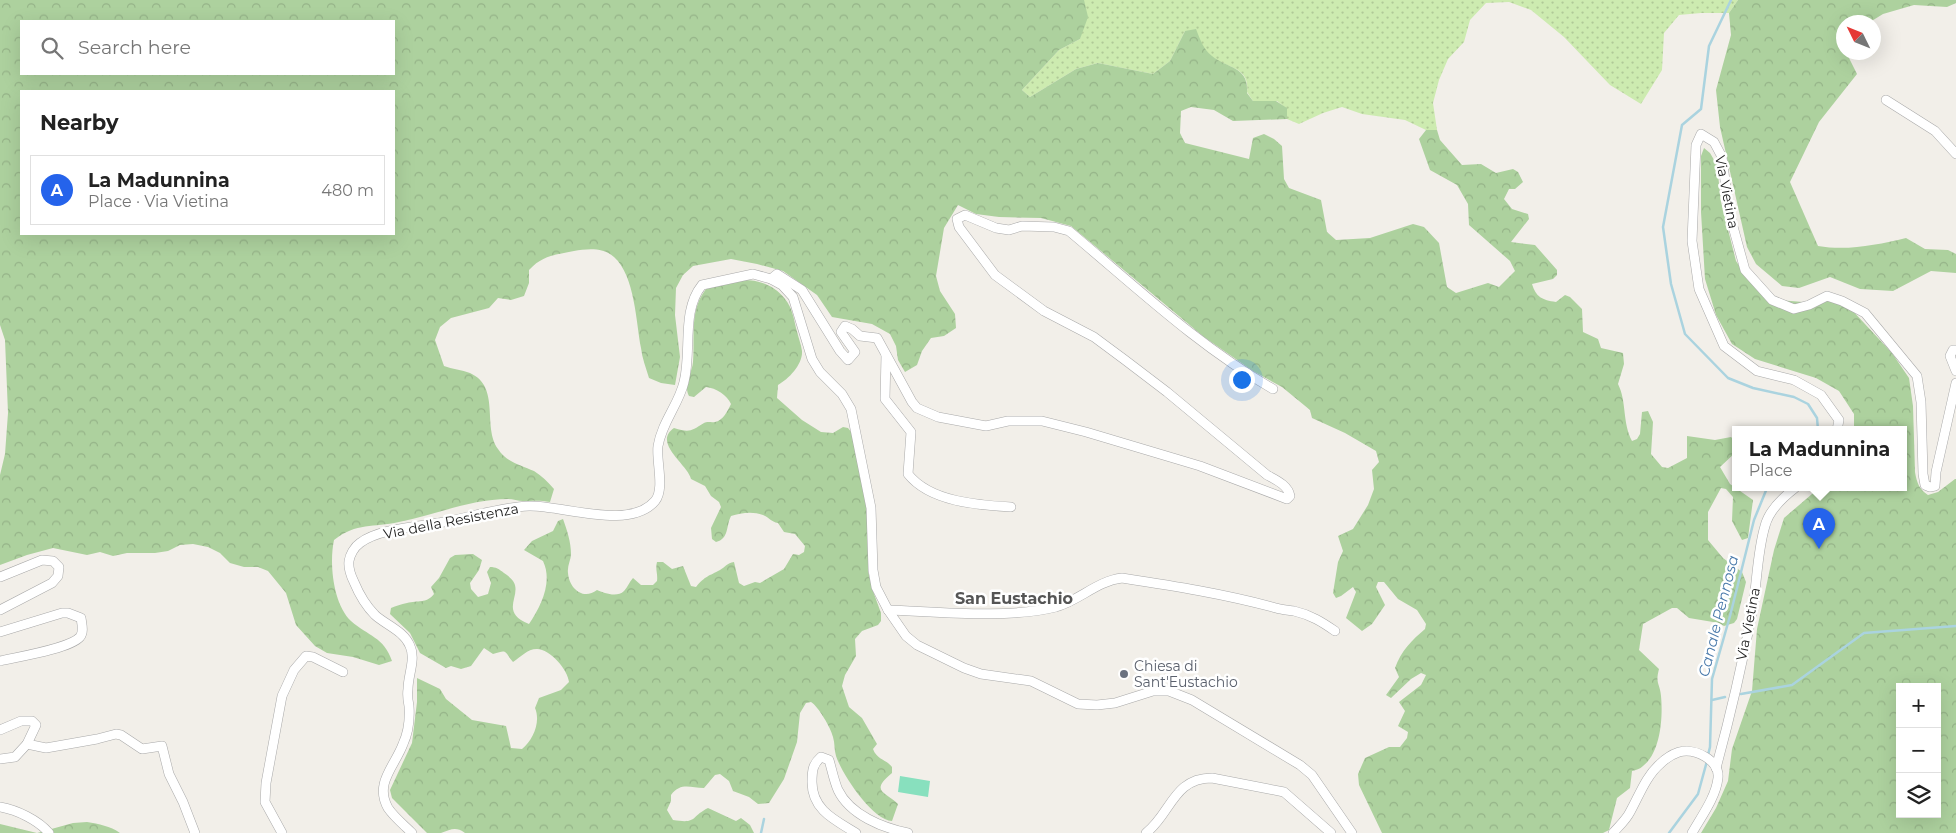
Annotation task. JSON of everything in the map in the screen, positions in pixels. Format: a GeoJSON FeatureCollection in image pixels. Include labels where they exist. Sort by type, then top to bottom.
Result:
{"type":"FeatureCollection","features":[{"type":"Feature","properties":{"kind":"street"},"geometry":{"type":"LineString","coordinates":[[1886,100],[1935,131],[1956,154]]}},
{"type":"Feature","properties":{"kind":"street","name":"Via Vietina"},"geometry":{"type":"LineString","coordinates":[[1838,426],[1839,420],[1821,395],[1794,380],[1757,372],[1724,346],[1699,290],[1692,241],[1696,145],[1701,134],[1714,142],[1722,157],[1729,212],[1745,270],[1772,300],[1794,309],[1809,305],[1827,296],[1842,301],[1865,313],[1917,376],[1921,402],[1923,474],[1925,485],[1930,487],[1935,486],[1936,472],[1956,383]]}},
{"type":"Feature","properties":{"kind":"street"},"geometry":{"type":"LineString","coordinates":[[771,279],[776,274],[802,290],[840,351],[848,360],[855,352],[841,332],[845,326],[860,336],[877,338],[912,402],[917,408],[938,417],[986,426],[1008,421],[1042,421],[1200,466],[1287,499],[1290,496],[1285,486],[1267,474],[1126,360],[1094,337],[1044,311],[995,275],[959,227],[957,219],[965,215],[996,228],[1009,230],[1022,226],[1054,227],[1069,231],[1204,344],[1240,370],[1273,389]]}},
{"type":"Feature","properties":{"kind":"street","name":"Via della Resistenza"},"geometry":{"type":"LineString","coordinates":[[412,833],[387,806],[382,790],[384,780],[409,730],[408,689],[413,652],[403,636],[375,614],[359,595],[350,572],[349,561],[353,550],[359,544],[376,535],[495,510],[530,506],[602,515],[632,514],[644,510],[656,501],[660,490],[658,465],[660,439],[684,382],[688,361],[690,316],[698,290],[702,285],[753,274],[771,279],[782,285],[793,297],[812,358],[820,372],[842,394],[851,409],[871,508],[873,570],[876,587],[888,610],[906,636],[928,651],[981,674],[1031,681],[1078,704],[1097,705],[1115,702],[1153,691],[1169,691],[1192,700],[1300,765],[1312,775],[1352,833]]}},
{"type":"Feature","properties":{"kind":"street"},"geometry":{"type":"LineString","coordinates":[[1956,350],[1953,350],[1950,356],[1956,371]]}},
{"type":"Feature","properties":{"kind":"street"},"geometry":{"type":"LineString","coordinates":[[886,353],[885,399],[911,432],[908,474],[915,482],[927,490],[973,505],[1011,508]]}},
{"type":"Feature","properties":{"kind":"street","name":"Via Vietina"},"geometry":{"type":"LineString","coordinates":[[1714,766],[1728,727],[1732,699],[1752,612],[1765,525],[1776,505],[1792,491]]}},
{"type":"Feature","properties":{"kind":"street"},"geometry":{"type":"LineString","coordinates":[[0,577],[42,560],[53,561],[59,567],[58,576],[52,583],[0,610]]}},
{"type":"Feature","properties":{"kind":"street"},"geometry":{"type":"LineString","coordinates":[[888,610],[1008,614],[1030,612],[1058,606],[1077,598],[1096,586],[1112,579],[1122,578],[1195,589],[1307,614],[1335,631]]}},
{"type":"Feature","properties":{"kind":"street"},"geometry":{"type":"LineString","coordinates":[[0,632],[68,613],[81,618],[83,631],[80,638],[66,645],[0,661]]}},
{"type":"Feature","properties":{"kind":"street"},"geometry":{"type":"LineString","coordinates":[[282,833],[265,802],[266,783],[282,696],[294,670],[306,656],[313,657],[343,672]]}},
{"type":"Feature","properties":{"kind":"street"},"geometry":{"type":"LineString","coordinates":[[0,730],[21,722],[32,721],[36,725],[27,744],[15,757],[0,759]]}},
{"type":"Feature","properties":{"kind":"street"},"geometry":{"type":"LineString","coordinates":[[27,744],[46,748],[116,734],[122,735],[142,749],[162,746],[169,774],[183,802],[195,833]]}},
{"type":"Feature","properties":{"kind":"street"},"geometry":{"type":"LineString","coordinates":[[1613,833],[1629,815],[1652,772],[1660,763],[1679,752],[1689,751],[1699,753],[1714,766],[1718,776],[1716,788],[1692,833]]}},
{"type":"Feature","properties":{"kind":"street"},"geometry":{"type":"LineString","coordinates":[[856,833],[825,812],[816,801],[812,792],[812,774],[814,763],[821,757],[829,760],[838,790],[846,802],[855,810],[869,820],[908,833]]}},
{"type":"Feature","properties":{"kind":"street"},"geometry":{"type":"LineString","coordinates":[[1146,833],[1153,827],[1186,784],[1201,778],[1212,778],[1284,792],[1331,833]]}},
{"type":"Feature","properties":{"kind":"street"},"geometry":{"type":"LineString","coordinates":[[0,807],[21,814],[41,825],[49,833]]}},
{"type":"Feature","properties":{"kind":"green space"},"geometry":{"type":"Polygon","coordinates":[[[0,0],[1084,0],[1088,17],[1080,39],[1059,50],[1022,90],[1030,97],[1076,69],[1098,63],[1153,74],[1170,61],[1185,31],[1196,29],[1202,44],[1209,53],[1236,69],[1245,78],[1247,93],[1253,101],[1276,101],[1287,108],[1287,119],[1233,121],[1214,110],[1191,107],[1181,111],[1180,133],[1185,143],[1249,159],[1253,138],[1264,134],[1274,139],[1282,146],[1284,179],[1289,188],[1321,200],[1327,232],[1336,240],[1370,238],[1413,224],[1424,227],[1439,243],[1447,287],[1456,293],[1488,283],[1499,287],[1515,271],[1510,261],[1469,225],[1468,204],[1457,185],[1430,170],[1419,139],[1426,130],[1437,130],[1440,140],[1462,165],[1481,164],[1496,173],[1513,169],[1518,172],[1523,182],[1515,189],[1509,189],[1504,199],[1512,209],[1528,214],[1529,219],[1511,242],[1535,245],[1557,270],[1557,275],[1553,279],[1532,284],[1538,295],[1543,299],[1556,302],[1565,295],[1570,297],[1582,309],[1583,332],[1598,339],[1601,348],[1623,353],[1624,364],[1618,384],[1623,398],[1627,427],[1632,441],[1637,439],[1640,434],[1642,412],[1648,411],[1653,422],[1651,454],[1662,467],[1668,468],[1687,458],[1687,436],[1715,440],[1732,438],[1732,456],[1720,467],[1732,485],[1732,491],[1740,491],[1753,500],[1748,538],[1742,540],[1732,521],[1733,497],[1726,489],[1721,488],[1708,512],[1708,540],[1723,558],[1742,572],[1746,582],[1737,619],[1734,623],[1724,626],[1719,623],[1689,618],[1677,608],[1672,608],[1643,624],[1639,650],[1659,669],[1658,681],[1662,704],[1660,733],[1654,752],[1649,760],[1641,768],[1632,771],[1630,788],[1617,798],[1609,830],[1603,833],[1382,833],[1359,785],[1358,774],[1365,758],[1389,747],[1400,747],[1407,738],[1408,732],[1398,726],[1405,711],[1399,702],[1421,685],[1426,675],[1421,673],[1411,679],[1391,698],[1386,695],[1399,677],[1395,668],[1400,656],[1425,629],[1426,624],[1417,610],[1398,599],[1384,582],[1378,582],[1376,587],[1385,605],[1372,624],[1362,631],[1346,618],[1356,592],[1353,587],[1336,598],[1333,593],[1338,562],[1343,551],[1338,536],[1353,529],[1368,505],[1374,489],[1372,470],[1379,462],[1376,451],[1345,433],[1312,418],[1310,410],[1282,387],[1253,371],[1204,337],[1071,226],[1041,218],[999,217],[976,214],[958,205],[944,228],[936,276],[940,291],[955,314],[956,328],[944,336],[931,338],[922,351],[917,365],[905,372],[898,360],[896,346],[890,334],[872,324],[832,317],[817,295],[783,271],[731,259],[693,266],[683,275],[676,288],[675,315],[680,357],[675,385],[661,383],[649,378],[642,356],[634,300],[621,265],[614,257],[600,250],[589,249],[555,255],[539,261],[529,270],[529,283],[524,296],[511,300],[498,298],[489,308],[451,318],[440,327],[435,340],[444,366],[470,373],[479,379],[488,397],[493,440],[498,449],[509,460],[540,475],[554,489],[550,502],[508,499],[467,504],[413,519],[350,530],[334,540],[332,571],[336,594],[345,614],[351,621],[380,642],[389,653],[392,661],[379,665],[353,657],[327,653],[315,646],[296,625],[286,593],[268,571],[258,567],[244,567],[230,563],[220,553],[208,547],[193,544],[180,545],[168,551],[127,553],[113,556],[100,552],[87,555],[53,548],[0,565],[0,475],[5,454],[8,413],[5,340],[0,325],[0,0]]]}},
{"type":"Feature","properties":{"kind":"green space"},"geometry":{"type":"Polygon","coordinates":[[[1084,0],[1738,0],[1729,13],[1679,15],[1664,33],[1662,70],[1641,104],[1610,85],[1564,37],[1531,10],[1509,2],[1486,3],[1470,20],[1464,42],[1448,59],[1439,80],[1433,103],[1437,130],[1426,130],[1405,120],[1362,114],[1342,107],[1299,124],[1287,119],[1286,108],[1277,101],[1253,101],[1247,92],[1245,77],[1236,69],[1211,56],[1185,31],[1170,61],[1153,74],[1098,63],[1076,69],[1030,97],[1022,90],[1059,50],[1080,39],[1084,0]]]}},
{"type":"Feature","properties":{"kind":"green space"},"geometry":{"type":"Polygon","coordinates":[[[1738,0],[1956,0],[1956,3],[1947,7],[1914,5],[1881,15],[1836,15],[1836,60],[1850,60],[1857,74],[1819,122],[1790,182],[1818,246],[1851,248],[1906,238],[1925,249],[1948,250],[1956,254],[1956,273],[1931,271],[1893,291],[1860,289],[1830,277],[1799,288],[1782,286],[1756,264],[1747,247],[1720,127],[1716,90],[1731,35],[1729,13],[1738,0]]]}},
{"type":"Feature","properties":{"kind":"green space"},"geometry":{"type":"Polygon","coordinates":[[[1704,148],[1710,153],[1717,165],[1721,202],[1736,261],[1750,282],[1777,300],[1803,302],[1830,300],[1851,309],[1892,353],[1909,378],[1913,406],[1915,472],[1920,488],[1928,495],[1938,492],[1956,479],[1956,833],[1701,833],[1716,808],[1728,781],[1732,749],[1752,691],[1757,629],[1774,550],[1784,518],[1816,491],[1907,491],[1907,426],[1854,426],[1854,414],[1839,391],[1816,378],[1755,359],[1732,344],[1716,315],[1705,279],[1701,212],[1701,156],[1704,148]]]}},
{"type":"Feature","properties":{"kind":"green space"},"geometry":{"type":"Polygon","coordinates":[[[744,280],[756,281],[772,287],[781,294],[791,309],[802,348],[802,356],[798,366],[787,379],[778,385],[777,398],[802,420],[821,432],[833,433],[843,427],[848,428],[852,433],[864,483],[868,516],[868,571],[881,613],[881,621],[878,625],[862,631],[855,639],[856,656],[845,675],[842,686],[849,707],[862,718],[877,744],[873,749],[875,753],[892,767],[892,773],[885,779],[881,788],[885,794],[898,804],[892,821],[884,819],[867,805],[844,774],[836,756],[834,739],[830,728],[821,712],[811,702],[806,703],[800,713],[797,742],[784,779],[769,803],[758,804],[749,797],[733,791],[729,781],[720,774],[715,775],[704,788],[682,787],[678,788],[671,795],[671,801],[667,810],[673,820],[686,821],[693,819],[708,808],[736,821],[741,818],[750,825],[754,833],[465,833],[456,829],[441,833],[427,833],[392,798],[390,790],[412,743],[417,702],[417,678],[440,689],[446,699],[472,720],[506,726],[511,748],[522,749],[530,741],[535,730],[537,713],[535,708],[539,698],[561,690],[569,682],[562,666],[553,656],[537,649],[530,650],[513,662],[504,651],[493,654],[484,648],[471,666],[461,669],[451,666],[446,668],[420,653],[410,633],[390,614],[391,608],[431,597],[434,594],[431,587],[439,578],[450,558],[455,555],[473,554],[482,560],[479,570],[470,583],[471,589],[478,597],[488,594],[491,583],[487,572],[490,567],[497,568],[509,577],[515,586],[513,609],[515,614],[529,624],[538,610],[544,594],[547,577],[543,561],[524,550],[532,541],[553,531],[558,521],[563,519],[569,536],[571,550],[568,570],[569,578],[574,588],[587,594],[597,590],[610,594],[621,593],[633,578],[641,585],[653,585],[657,581],[657,562],[663,562],[672,569],[683,566],[691,586],[696,587],[707,577],[734,562],[739,583],[744,586],[755,582],[760,583],[784,569],[793,554],[799,555],[804,552],[805,546],[795,534],[784,532],[778,523],[755,513],[731,516],[723,538],[716,542],[712,539],[711,528],[721,507],[719,502],[711,496],[705,486],[691,479],[689,473],[673,454],[667,440],[668,434],[674,428],[690,430],[705,422],[720,420],[731,404],[717,390],[706,387],[694,397],[689,396],[687,383],[693,362],[695,315],[701,297],[706,289],[744,280]]]}},
{"type":"Feature","properties":{"kind":"green space"},"geometry":{"type":"Polygon","coordinates":[[[900,776],[930,781],[928,797],[898,792],[900,776]]]}},
{"type":"Feature","properties":{"kind":"green space"},"geometry":{"type":"Polygon","coordinates":[[[87,822],[108,827],[120,833],[37,833],[73,823],[87,822]]]}},
{"type":"Feature","properties":{"kind":"green space"},"geometry":{"type":"Polygon","coordinates":[[[0,824],[37,833],[0,833],[0,824]]]}},
{"type":"Feature","properties":{"kind":"waterway","name":"Canale Pennosa"},"geometry":{"type":"LineString","coordinates":[[1731,0],[1709,46],[1701,109],[1682,125],[1663,227],[1671,284],[1685,334],[1728,378],[1753,388],[1794,397],[1808,404],[1817,418],[1818,426]]}},
{"type":"Feature","properties":{"kind":"waterway","name":"Canale Pennosa"},"geometry":{"type":"LineString","coordinates":[[1708,755],[1710,747],[1712,679],[1754,520],[1766,491]]}},
{"type":"Feature","properties":{"kind":"waterway"},"geometry":{"type":"LineString","coordinates":[[1741,694],[1792,685],[1864,633],[1956,626]]}},
{"type":"Feature","properties":{"kind":"waterway"},"geometry":{"type":"LineString","coordinates":[[1712,700],[1725,697]]}},
{"type":"Feature","properties":{"kind":"waterway","name":"Canale Pennosa"},"geometry":{"type":"LineString","coordinates":[[1669,833],[1698,794],[1707,761]]}},
{"type":"Feature","properties":{"kind":"waterway"},"geometry":{"type":"LineString","coordinates":[[761,833],[764,819]]}},
{"type":"Feature","properties":{"kind":"place","name":"La Madunnina"},"geometry":{"type":"Point","coordinates":[1819,549]}},
{"type":"Feature","properties":{"kind":"place","name":"Chiesa di Sant'Eustachio"},"geometry":{"type":"Point","coordinates":[1124,674]}},
{"type":"Feature","properties":{"kind":"district","name":"San Eustachio"},"geometry":{"type":"Point","coordinates":[1014,598]}}]}
